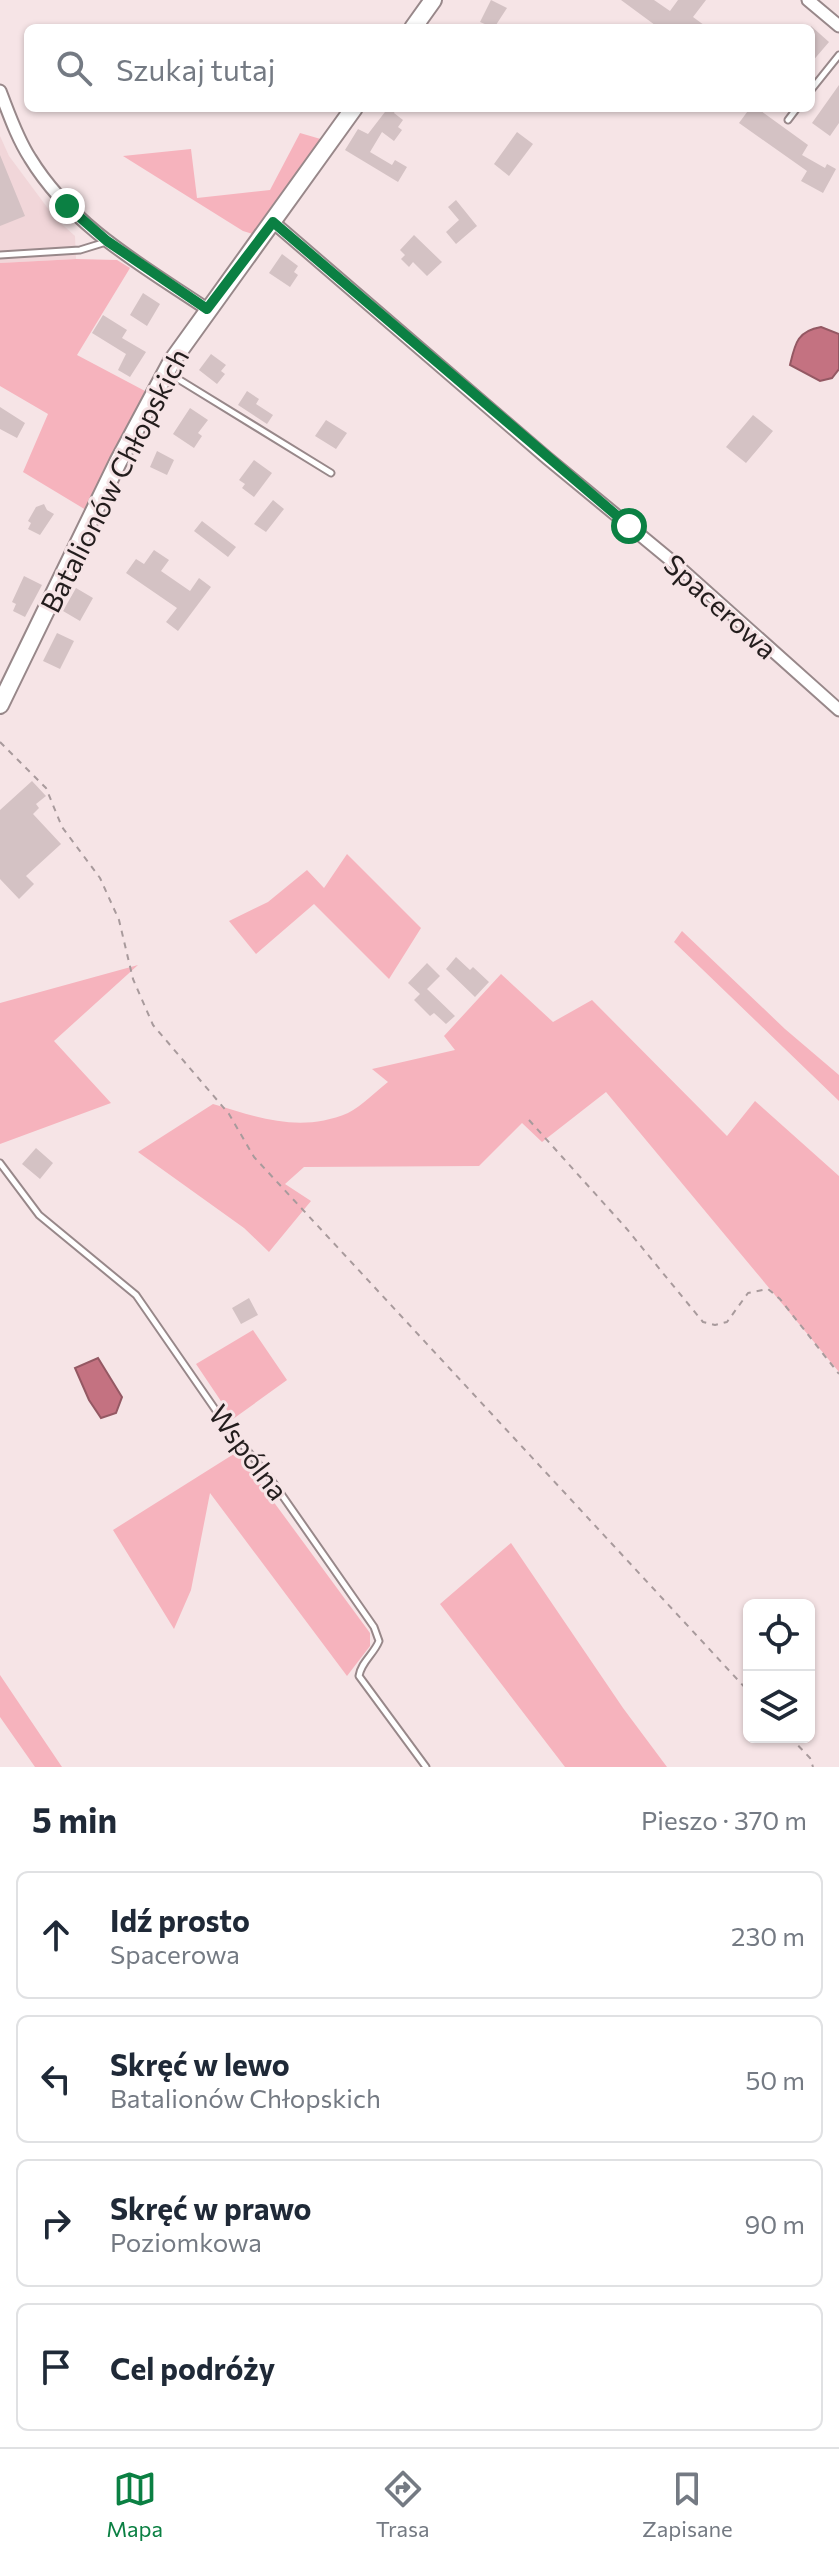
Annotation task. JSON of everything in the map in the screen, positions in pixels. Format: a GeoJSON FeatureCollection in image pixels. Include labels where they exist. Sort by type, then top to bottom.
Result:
{"type":"FeatureCollection","features":[{"type":"Feature","properties":{"kind":"street"},"geometry":{"type":"LineString","coordinates":[[416,24],[433,0]]}},
{"type":"Feature","properties":{"kind":"street"},"geometry":{"type":"LineString","coordinates":[[808,0],[839,26]]}},
{"type":"Feature","properties":{"kind":"street"},"geometry":{"type":"LineString","coordinates":[[0,91],[29,157],[67,206],[107,241],[207,309]]}},
{"type":"Feature","properties":{"kind":"street","name":"Batalionów Chłopskich"},"geometry":{"type":"LineString","coordinates":[[0,705],[118,462],[166,371],[207,309],[351,112]]}},
{"type":"Feature","properties":{"kind":"street","name":"Spacerowa"},"geometry":{"type":"LineString","coordinates":[[273,222],[547,458],[679,567],[839,710]]}},
{"type":"Feature","properties":{"kind":"lane"},"geometry":{"type":"LineString","coordinates":[[815,85],[839,55]]}},
{"type":"Feature","properties":{"kind":"lane"},"geometry":{"type":"LineString","coordinates":[[788,120],[794,112]]}},
{"type":"Feature","properties":{"kind":"lane"},"geometry":{"type":"LineString","coordinates":[[0,255],[80,250],[107,241]]}},
{"type":"Feature","properties":{"kind":"lane"},"geometry":{"type":"LineString","coordinates":[[166,371],[331,473]]}},
{"type":"Feature","properties":{"kind":"lane","name":"Wspólna"},"geometry":{"type":"LineString","coordinates":[[0,1163],[39,1215],[136,1295],[226,1425],[270,1478],[366,1614],[379,1641],[375,1651],[360,1668],[359,1676],[426,1767]]}},
{"type":"Feature","properties":{"kind":"path"},"geometry":{"type":"LineString","coordinates":[[0,742],[46,788],[62,827],[100,878],[119,920],[133,979],[153,1025],[229,1114],[254,1157],[743,1686]]}},
{"type":"Feature","properties":{"kind":"path"},"geometry":{"type":"LineString","coordinates":[[529,1120],[626,1228],[703,1322],[715,1325],[727,1322],[748,1293],[768,1289],[780,1299],[839,1374]]}},
{"type":"Feature","properties":{"kind":"path"},"geometry":{"type":"LineString","coordinates":[[796,1743],[810,1758],[813,1767]]}},
{"type":"Feature","properties":{"kind":"shaded area"},"geometry":{"type":"Polygon","coordinates":[[[300,133],[324,140],[256,235],[243,231],[123,156],[191,149],[197,198],[270,190],[300,133]]]}},
{"type":"Feature","properties":{"kind":"shaded area"},"geometry":{"type":"Polygon","coordinates":[[[0,136],[9,156],[55,218],[75,236],[76,259],[0,263],[0,136]]]}},
{"type":"Feature","properties":{"kind":"shaded area"},"geometry":{"type":"Polygon","coordinates":[[[117,260],[130,268],[77,355],[145,391],[86,510],[23,472],[48,414],[0,386],[0,263],[117,260]]]}},
{"type":"Feature","properties":{"kind":"shaded area"},"geometry":{"type":"Polygon","coordinates":[[[821,327],[839,334],[839,369],[832,378],[820,381],[790,365],[802,335],[821,327]]]}},
{"type":"Feature","properties":{"kind":"shaded area"},"geometry":{"type":"Polygon","coordinates":[[[347,854],[421,928],[389,979],[314,904],[256,954],[229,921],[268,902],[307,870],[324,888],[347,854]]]}},
{"type":"Feature","properties":{"kind":"shaded area"},"geometry":{"type":"Polygon","coordinates":[[[682,931],[785,1029],[839,1075],[839,1101],[674,942],[682,931]]]}},
{"type":"Feature","properties":{"kind":"shaded area"},"geometry":{"type":"Polygon","coordinates":[[[138,965],[54,1041],[111,1103],[0,1144],[0,1003],[138,965]]]}},
{"type":"Feature","properties":{"kind":"shaded area"},"geometry":{"type":"Polygon","coordinates":[[[501,974],[553,1022],[592,1000],[727,1136],[755,1101],[839,1176],[839,1372],[606,1092],[542,1142],[522,1123],[479,1166],[304,1167],[285,1184],[311,1201],[269,1252],[244,1228],[138,1152],[213,1104],[264,1118],[297,1123],[331,1119],[348,1113],[388,1082],[372,1069],[455,1050],[444,1036],[501,974]]]}},
{"type":"Feature","properties":{"kind":"shaded area"},"geometry":{"type":"Polygon","coordinates":[[[253,1330],[287,1380],[233,1419],[196,1364],[253,1330]]]}},
{"type":"Feature","properties":{"kind":"shaded area"},"geometry":{"type":"Polygon","coordinates":[[[98,1358],[122,1397],[116,1413],[101,1418],[75,1368],[98,1358]]]}},
{"type":"Feature","properties":{"kind":"shaded area"},"geometry":{"type":"Polygon","coordinates":[[[237,1452],[370,1633],[370,1646],[347,1676],[210,1493],[191,1590],[174,1629],[113,1530],[237,1452]]]}},
{"type":"Feature","properties":{"kind":"shaded area"},"geometry":{"type":"Polygon","coordinates":[[[511,1543],[667,1767],[565,1767],[440,1604],[511,1543]]]}},
{"type":"Feature","properties":{"kind":"shaded area"},"geometry":{"type":"Polygon","coordinates":[[[0,1675],[62,1767],[35,1767],[0,1717],[0,1675]]]}},
{"type":"Feature","properties":{"kind":"building"},"geometry":{"type":"Polygon","coordinates":[[[491,0],[507,8],[497,24],[480,22],[491,0]]]}},
{"type":"Feature","properties":{"kind":"building"},"geometry":{"type":"Polygon","coordinates":[[[621,0],[654,0],[670,11],[678,0],[706,0],[693,17],[703,24],[654,24],[621,0]]]}},
{"type":"Feature","properties":{"kind":"building"},"geometry":{"type":"Polygon","coordinates":[[[815,30],[829,42],[815,58],[815,30]]]}},
{"type":"Feature","properties":{"kind":"building"},"geometry":{"type":"Polygon","coordinates":[[[839,85],[839,123],[830,136],[812,123],[839,85]]]}},
{"type":"Feature","properties":{"kind":"building"},"geometry":{"type":"Polygon","coordinates":[[[385,112],[394,112],[403,120],[398,127],[402,130],[394,141],[382,132],[370,152],[392,165],[395,160],[407,167],[398,182],[345,150],[358,129],[368,134],[385,112]]]}},
{"type":"Feature","properties":{"kind":"building"},"geometry":{"type":"Polygon","coordinates":[[[747,112],[763,112],[808,145],[802,155],[825,168],[827,164],[836,169],[823,193],[801,181],[807,171],[739,123],[747,112]]]}},
{"type":"Feature","properties":{"kind":"building"},"geometry":{"type":"Polygon","coordinates":[[[517,132],[533,144],[509,176],[494,164],[517,132]]]}},
{"type":"Feature","properties":{"kind":"building"},"geometry":{"type":"Polygon","coordinates":[[[0,155],[25,216],[0,226],[0,155]]]}},
{"type":"Feature","properties":{"kind":"building"},"geometry":{"type":"Polygon","coordinates":[[[456,200],[477,226],[456,244],[446,232],[459,220],[448,207],[456,200]]]}},
{"type":"Feature","properties":{"kind":"building"},"geometry":{"type":"Polygon","coordinates":[[[414,235],[442,262],[427,276],[413,262],[409,267],[401,259],[405,255],[400,250],[414,235]]]}},
{"type":"Feature","properties":{"kind":"building"},"geometry":{"type":"Polygon","coordinates":[[[282,254],[298,266],[294,272],[298,275],[290,287],[269,273],[282,254]]]}},
{"type":"Feature","properties":{"kind":"building"},"geometry":{"type":"Polygon","coordinates":[[[143,293],[160,304],[147,326],[130,315],[143,293]]]}},
{"type":"Feature","properties":{"kind":"building"},"geometry":{"type":"Polygon","coordinates":[[[103,315],[127,330],[122,338],[146,352],[130,377],[118,370],[126,354],[92,333],[103,315]]]}},
{"type":"Feature","properties":{"kind":"building"},"geometry":{"type":"Polygon","coordinates":[[[211,354],[226,365],[221,371],[225,374],[217,384],[199,370],[211,354]]]}},
{"type":"Feature","properties":{"kind":"building"},"geometry":{"type":"Polygon","coordinates":[[[247,391],[259,399],[256,404],[273,415],[267,424],[238,405],[247,391]]]}},
{"type":"Feature","properties":{"kind":"building"},"geometry":{"type":"Polygon","coordinates":[[[0,407],[25,423],[17,438],[0,429],[0,407]]]}},
{"type":"Feature","properties":{"kind":"building"},"geometry":{"type":"Polygon","coordinates":[[[190,408],[208,420],[198,433],[202,436],[194,448],[173,434],[190,408]]]}},
{"type":"Feature","properties":{"kind":"building"},"geometry":{"type":"Polygon","coordinates":[[[753,415],[773,431],[746,463],[726,447],[753,415]]]}},
{"type":"Feature","properties":{"kind":"building"},"geometry":{"type":"Polygon","coordinates":[[[326,420],[347,433],[336,449],[315,436],[326,420]]]}},
{"type":"Feature","properties":{"kind":"building"},"geometry":{"type":"Polygon","coordinates":[[[157,451],[174,460],[167,475],[150,467],[157,451]]]}},
{"type":"Feature","properties":{"kind":"building"},"geometry":{"type":"Polygon","coordinates":[[[254,460],[272,473],[254,497],[242,488],[245,484],[239,480],[254,460]]]}},
{"type":"Feature","properties":{"kind":"building"},"geometry":{"type":"Polygon","coordinates":[[[273,500],[284,509],[266,532],[254,524],[273,500]]]}},
{"type":"Feature","properties":{"kind":"building"},"geometry":{"type":"Polygon","coordinates":[[[44,504],[54,514],[40,535],[28,529],[31,523],[28,521],[36,507],[44,504]]]}},
{"type":"Feature","properties":{"kind":"building"},"geometry":{"type":"Polygon","coordinates":[[[202,521],[236,547],[228,557],[194,531],[202,521]]]}},
{"type":"Feature","properties":{"kind":"building"},"geometry":{"type":"Polygon","coordinates":[[[154,550],[169,560],[161,571],[190,591],[199,578],[211,587],[178,631],[166,622],[177,608],[126,573],[136,559],[144,564],[154,550]]]}},
{"type":"Feature","properties":{"kind":"building"},"geometry":{"type":"Polygon","coordinates":[[[24,576],[42,585],[25,617],[13,611],[16,604],[12,602],[24,576]]]}},
{"type":"Feature","properties":{"kind":"building"},"geometry":{"type":"Polygon","coordinates":[[[76,588],[93,598],[80,621],[63,611],[76,588]]]}},
{"type":"Feature","properties":{"kind":"building"},"geometry":{"type":"Polygon","coordinates":[[[57,633],[74,641],[60,669],[43,661],[57,633]]]}},
{"type":"Feature","properties":{"kind":"building"},"geometry":{"type":"Polygon","coordinates":[[[32,781],[46,796],[36,804],[39,808],[33,814],[61,844],[26,876],[34,884],[19,899],[0,879],[0,810],[32,781]]]}},
{"type":"Feature","properties":{"kind":"building"},"geometry":{"type":"Polygon","coordinates":[[[456,957],[489,982],[475,997],[446,969],[456,957]]]}},
{"type":"Feature","properties":{"kind":"building"},"geometry":{"type":"Polygon","coordinates":[[[427,963],[440,976],[427,989],[455,1016],[446,1024],[434,1013],[430,1016],[414,1000],[420,994],[408,983],[427,963]]]}},
{"type":"Feature","properties":{"kind":"building"},"geometry":{"type":"Polygon","coordinates":[[[36,1148],[53,1163],[40,1179],[22,1164],[36,1148]]]}},
{"type":"Feature","properties":{"kind":"building"},"geometry":{"type":"Polygon","coordinates":[[[249,1298],[258,1315],[241,1324],[232,1308],[249,1298]]]}},
{"type":"Feature","properties":{"kind":"route"},"geometry":{"type":"LineString","coordinates":[[67,206],[107,241],[207,309],[273,222],[629,526]]}}]}
